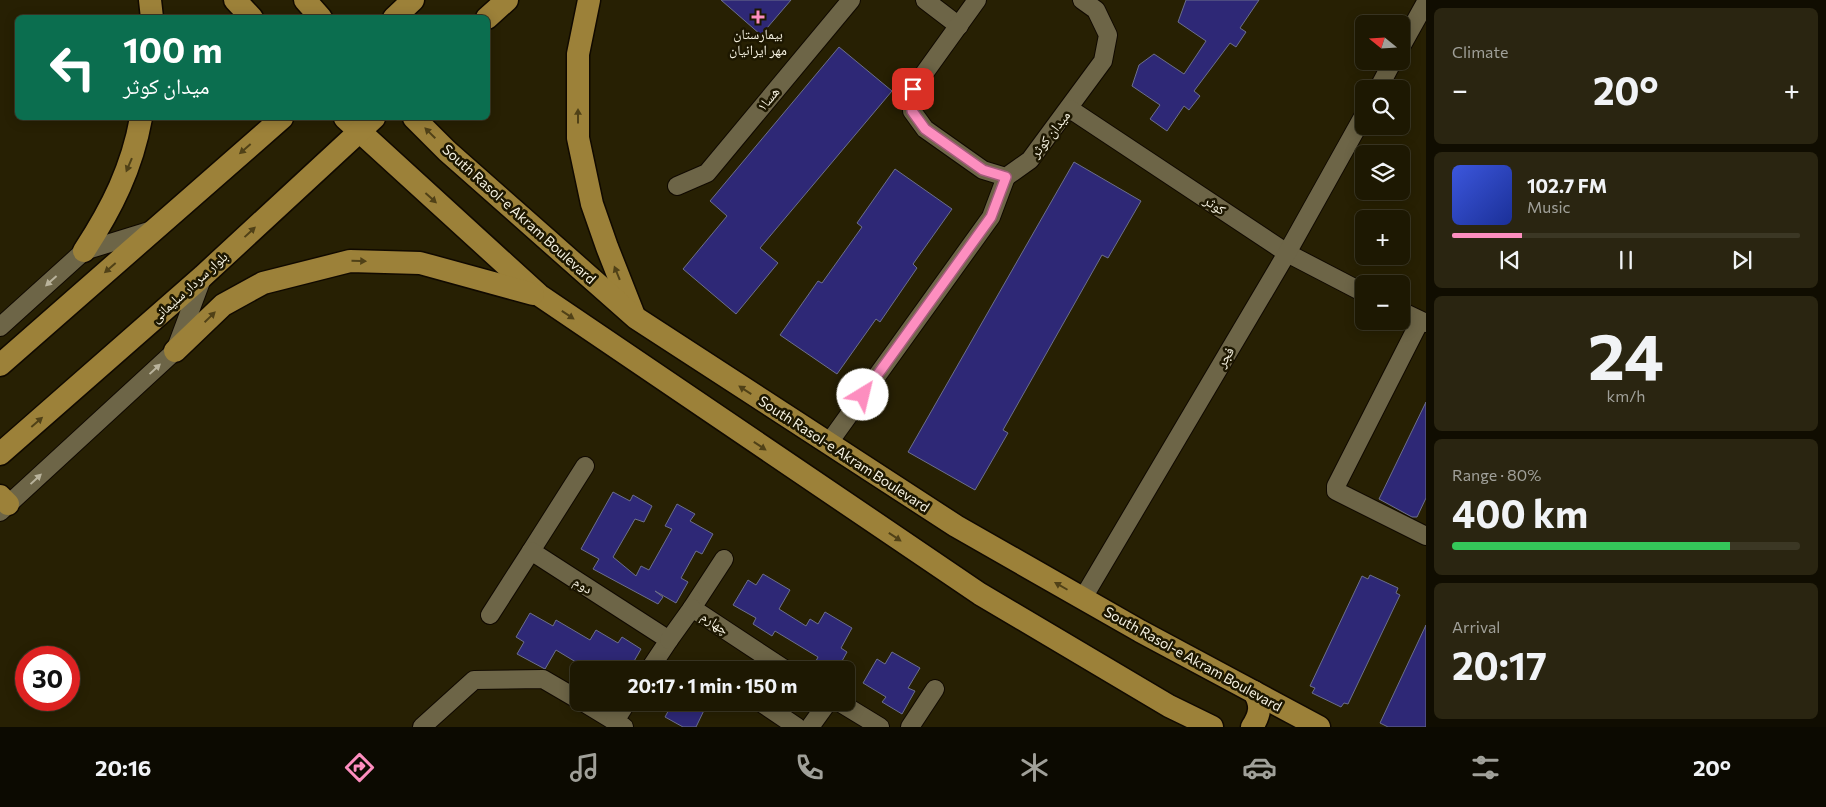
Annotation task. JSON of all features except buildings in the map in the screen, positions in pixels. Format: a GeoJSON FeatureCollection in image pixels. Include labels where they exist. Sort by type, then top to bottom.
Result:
{"type":"FeatureCollection","features":[{"type":"Feature","properties":{"kind":"main road"},"geometry":{"type":"LineString","coordinates":[[150,0],[152,15]]}},
{"type":"Feature","properties":{"kind":"main road"},"geometry":{"type":"LineString","coordinates":[[235,0],[249,15]]}},
{"type":"Feature","properties":{"kind":"main road"},"geometry":{"type":"LineString","coordinates":[[305,0],[318,15]]}},
{"type":"Feature","properties":{"kind":"main road"},"geometry":{"type":"LineString","coordinates":[[397,15],[414,0]]}},
{"type":"Feature","properties":{"kind":"main road"},"geometry":{"type":"LineString","coordinates":[[490,15],[507,0]]}},
{"type":"Feature","properties":{"kind":"main road"},"geometry":{"type":"LineString","coordinates":[[589,0],[578,54],[578,138],[592,204],[636,318]]}},
{"type":"Feature","properties":{"kind":"main road"},"geometry":{"type":"LineString","coordinates":[[84,252],[109,212],[136,150],[141,120]]}},
{"type":"Feature","properties":{"kind":"main road"},"geometry":{"type":"LineString","coordinates":[[0,365],[280,120]]}},
{"type":"Feature","properties":{"kind":"main road","name":"South Rasol-e Akram Boulevard"},"geometry":{"type":"LineString","coordinates":[[416,120],[448,151],[636,318],[956,526],[1319,727]]}},
{"type":"Feature","properties":{"kind":"main road"},"geometry":{"type":"LineString","coordinates":[[359,122],[538,295],[980,594],[1169,706],[1212,727]]}},
{"type":"Feature","properties":{"kind":"main road","name":"بلوار سردار سلیمانی"},"geometry":{"type":"LineString","coordinates":[[0,454],[203,276],[359,122]]}},
{"type":"Feature","properties":{"kind":"main road"},"geometry":{"type":"LineString","coordinates":[[175,351],[223,305],[263,283],[350,261],[420,264],[538,295]]}},
{"type":"Feature","properties":{"kind":"main road"},"geometry":{"type":"LineString","coordinates":[[1252,727],[1260,710],[1259,700],[1254,692]]}},
{"type":"Feature","properties":{"kind":"street","name":"هسا۱"},"geometry":{"type":"LineString","coordinates":[[677,186],[707,173],[850,0]]}},
{"type":"Feature","properties":{"kind":"street"},"geometry":{"type":"LineString","coordinates":[[925,0],[959,26]]}},
{"type":"Feature","properties":{"kind":"street"},"geometry":{"type":"LineString","coordinates":[[828,444],[991,217],[1006,177],[983,170],[925,129],[912,111],[913,89],[977,0]]}},
{"type":"Feature","properties":{"kind":"street","name":"میدان کوثر"},"geometry":{"type":"LineString","coordinates":[[1006,177],[1030,160],[1070,109],[1103,61],[1108,34],[1096,10],[1082,0]]}},
{"type":"Feature","properties":{"kind":"street"},"geometry":{"type":"LineString","coordinates":[[1410,31],[1426,2]]}},
{"type":"Feature","properties":{"kind":"street","name":"کوثر"},"geometry":{"type":"LineString","coordinates":[[1070,109],[1287,253],[1355,288]]}},
{"type":"Feature","properties":{"kind":"street","name":"فجر"},"geometry":{"type":"LineString","coordinates":[[1083,598],[1287,253],[1355,131]]}},
{"type":"Feature","properties":{"kind":"street"},"geometry":{"type":"LineString","coordinates":[[0,327],[84,252],[155,229]]}},
{"type":"Feature","properties":{"kind":"street"},"geometry":{"type":"LineString","coordinates":[[3,504],[175,351],[203,276]]}},
{"type":"Feature","properties":{"kind":"street"},"geometry":{"type":"LineString","coordinates":[[1410,316],[1423,322],[1336,486],[1336,491],[1426,536]]}},
{"type":"Feature","properties":{"kind":"street"},"geometry":{"type":"LineString","coordinates":[[490,615],[585,466]]}},
{"type":"Feature","properties":{"kind":"street","name":"دوم"},"geometry":{"type":"LineString","coordinates":[[531,551],[669,640]]}},
{"type":"Feature","properties":{"kind":"street","name":"چهارم"},"geometry":{"type":"LineString","coordinates":[[724,559],[692,608],[769,661]]}},
{"type":"Feature","properties":{"kind":"street"},"geometry":{"type":"LineString","coordinates":[[655,661],[692,608]]}},
{"type":"Feature","properties":{"kind":"street"},"geometry":{"type":"LineString","coordinates":[[422,727],[474,680],[543,679],[570,695]]}},
{"type":"Feature","properties":{"kind":"street"},"geometry":{"type":"LineString","coordinates":[[910,727],[935,689]]}},
{"type":"Feature","properties":{"kind":"street"},"geometry":{"type":"LineString","coordinates":[[598,711],[619,724],[624,711]]}},
{"type":"Feature","properties":{"kind":"street"},"geometry":{"type":"LineString","coordinates":[[773,711],[797,727]]}},
{"type":"Feature","properties":{"kind":"street"},"geometry":{"type":"LineString","coordinates":[[810,727],[822,711]]}},
{"type":"Feature","properties":{"kind":"street"},"geometry":{"type":"LineString","coordinates":[[854,711],[880,727]]}},
{"type":"Feature","properties":{"kind":"place","name":"بیمارستان مهر ایرانیان"},"geometry":{"type":"Point","coordinates":[758,17]}},
{"type":"Feature","properties":{"kind":"route"},"geometry":{"type":"LineString","coordinates":[[863,395],[991,217],[1006,177],[983,170],[925,129],[912,111],[913,89]]}}]}
